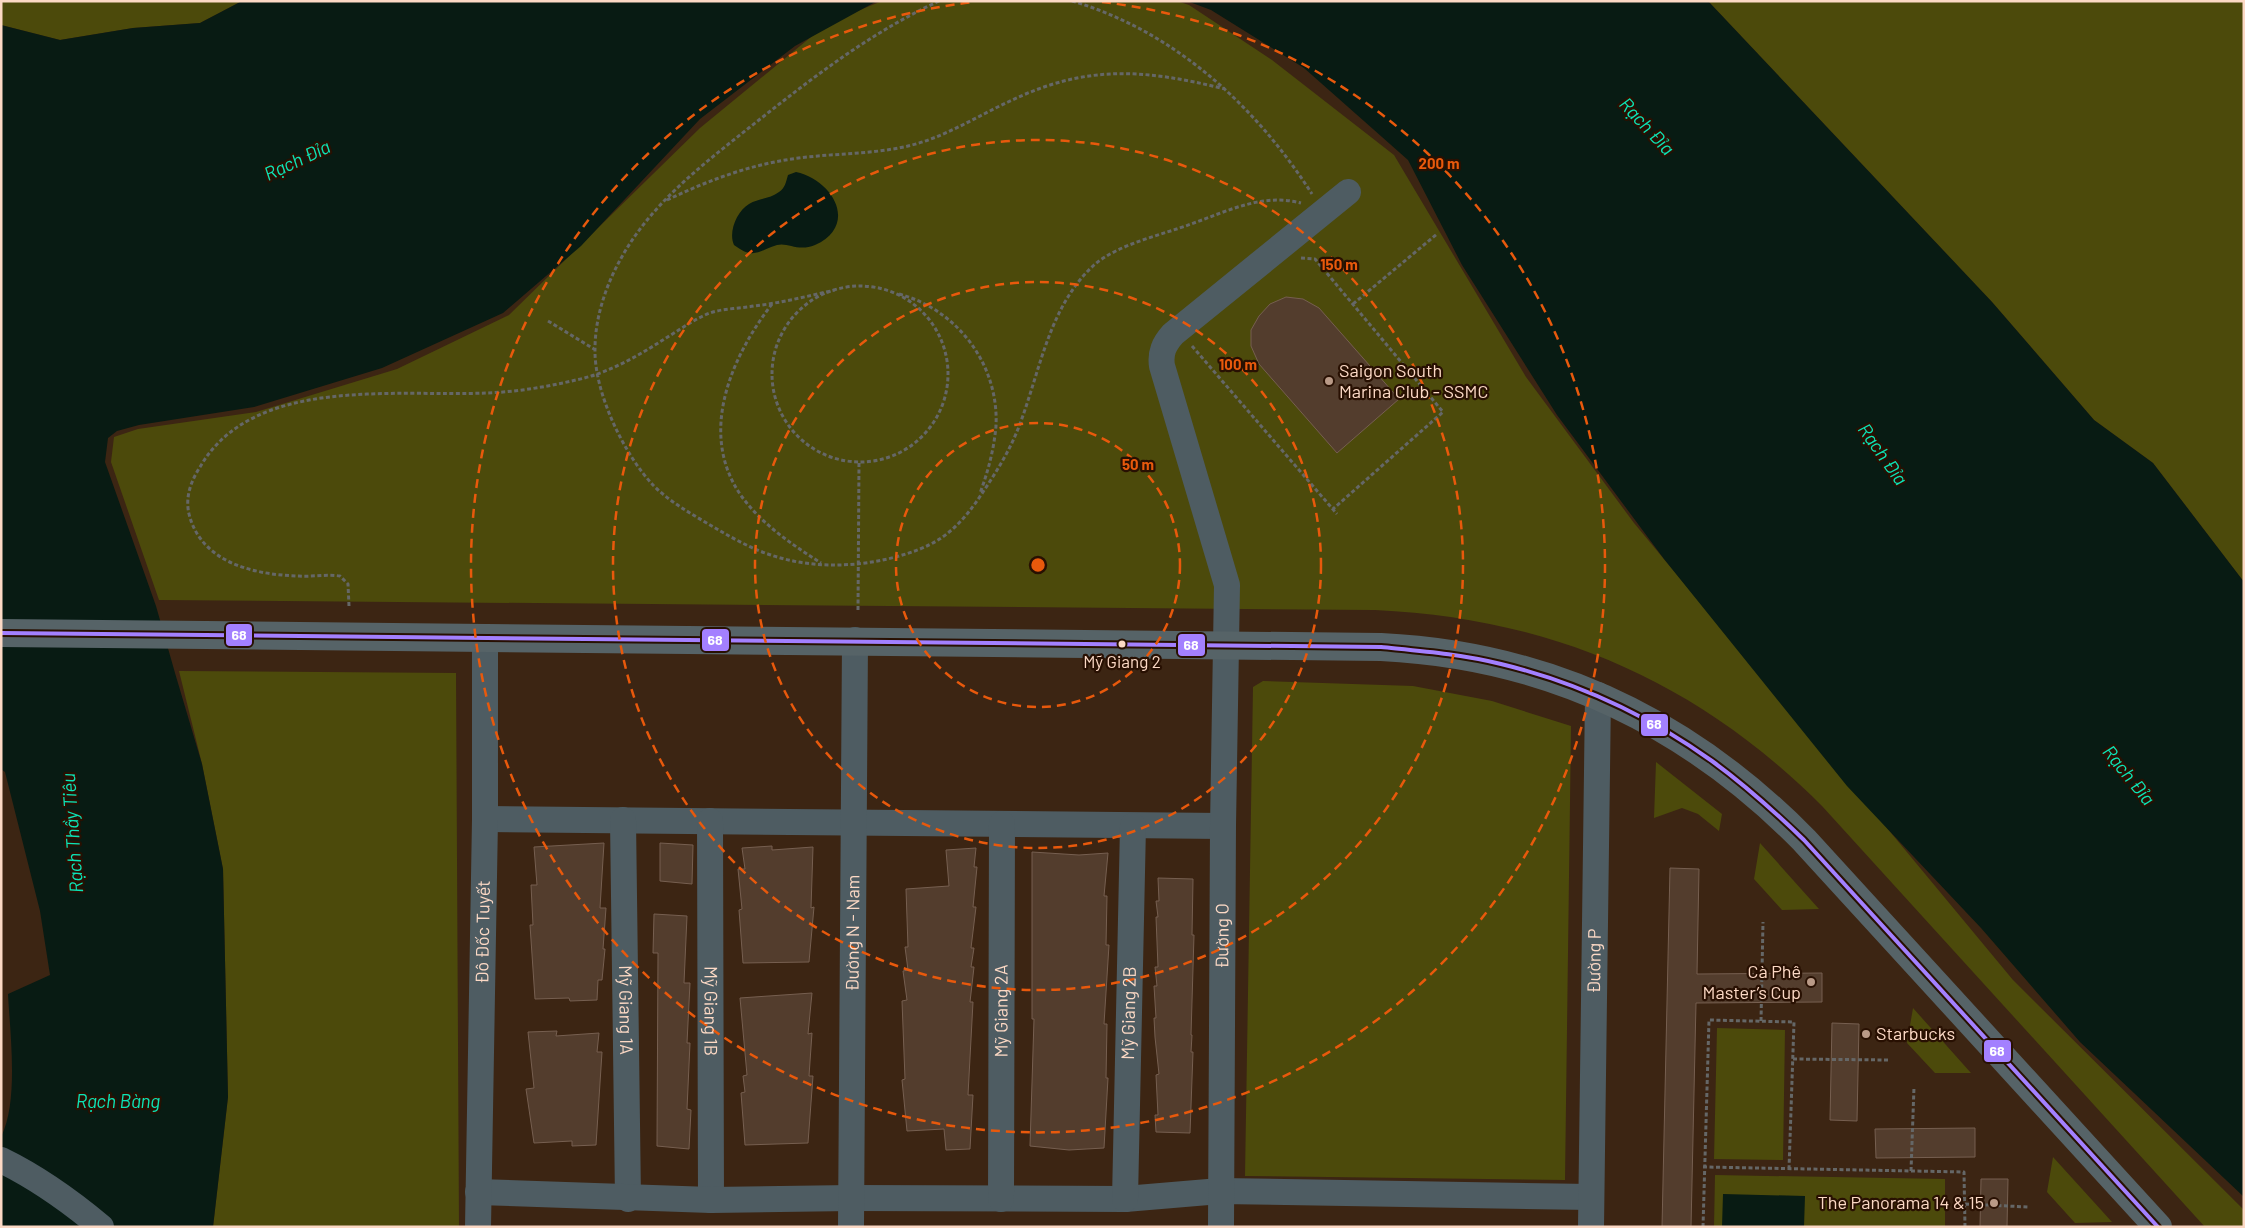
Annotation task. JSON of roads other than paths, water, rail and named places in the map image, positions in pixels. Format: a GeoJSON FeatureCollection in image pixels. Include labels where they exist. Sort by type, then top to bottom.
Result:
{"type":"FeatureCollection","features":[{"type":"Feature","properties":{"kind":"main road"},"geometry":{"type":"LineString","coordinates":[[1,633],[855,640],[1380,647],[1431,650],[1508,665],[1559,680],[1598,695],[1645,718],[1706,755],[1780,816],[2158,1227]]}},
{"type":"Feature","properties":{"kind":"street","name":"Đường O"},"geometry":{"type":"LineString","coordinates":[[1221,1227],[1223,826],[1227,585],[1162,366],[1162,349],[1173,334],[1348,192]]}},
{"type":"Feature","properties":{"kind":"street","name":"Đô Đốc Tuyết"},"geometry":{"type":"LineString","coordinates":[[478,1227],[485,819],[485,637]]}},
{"type":"Feature","properties":{"kind":"street","name":"Đường N - Nam"},"geometry":{"type":"LineString","coordinates":[[851,1227],[855,640]]}},
{"type":"Feature","properties":{"kind":"street","name":"Đường P"},"geometry":{"type":"LineString","coordinates":[[1591,1227],[1598,695]]}},
{"type":"Feature","properties":{"kind":"street"},"geometry":{"type":"LineString","coordinates":[[485,819],[1223,826]]}},
{"type":"Feature","properties":{"kind":"street","name":"Mỹ Giang 1A"},"geometry":{"type":"LineString","coordinates":[[623,820],[628,1199]]}},
{"type":"Feature","properties":{"kind":"street","name":"Mỹ Giang 1B"},"geometry":{"type":"LineString","coordinates":[[710,821],[711,1200]]}},
{"type":"Feature","properties":{"kind":"street","name":"Mỹ Giang 2A"},"geometry":{"type":"LineString","coordinates":[[1001,1199],[1002,824]]}},
{"type":"Feature","properties":{"kind":"street","name":"Mỹ Giang 2B"},"geometry":{"type":"LineString","coordinates":[[1125,1199],[1132,826]]}},
{"type":"Feature","properties":{"kind":"street"},"geometry":{"type":"LineString","coordinates":[[1,1160],[23,1171],[70,1201],[101,1227]]}},
{"type":"Feature","properties":{"kind":"street"},"geometry":{"type":"LineString","coordinates":[[478,1192],[628,1199],[711,1200],[851,1198],[1125,1199],[1220,1191],[1591,1197]]}},
{"type":"Feature","properties":{"kind":"water"},"geometry":{"type":"Polygon","coordinates":[[[242,1],[877,1],[795,46],[700,119],[581,246],[503,313],[382,368],[254,407],[139,425],[117,431],[108,438],[105,462],[156,606],[202,764],[223,869],[228,1097],[213,1227],[1,1227],[1,1137],[7,1122],[12,1087],[8,994],[50,975],[40,911],[5,772],[1,769],[1,25],[60,40],[133,28],[200,23],[242,1]]]}},
{"type":"Feature","properties":{"kind":"water","name":"Rạch Đỉa"},"geometry":{"type":"Polygon","coordinates":[[[1187,1],[1708,1],[1992,302],[2094,420],[2153,463],[2244,582],[2244,1197],[2080,1042],[1981,928],[1847,786],[1664,559],[1557,415],[1462,265],[1408,160],[1304,68],[1211,10],[1187,1]]]}},
{"type":"Feature","properties":{"kind":"water"},"geometry":{"type":"Polygon","coordinates":[[[796,172],[821,184],[830,193],[836,204],[838,215],[836,226],[828,236],[809,247],[803,248],[781,244],[756,253],[746,252],[734,245],[732,240],[733,228],[737,217],[745,207],[779,192],[784,187],[788,175],[796,172]]]}},
{"type":"Feature","properties":{"kind":"water"},"geometry":{"type":"Polygon","coordinates":[[[1723,1194],[1805,1196],[1804,1227],[1722,1227],[1723,1194]]]}},
{"type":"Feature","properties":{"kind":"place","name":"Saigon South Marina Club - SSMC"},"geometry":{"type":"Point","coordinates":[1329,381]}},
{"type":"Feature","properties":{"kind":"place","name":"Mỹ Giang 2"},"geometry":{"type":"Point","coordinates":[1122,644]}},
{"type":"Feature","properties":{"kind":"place","name":"Cà Phê Master’s Cup"},"geometry":{"type":"Point","coordinates":[1811,982]}},
{"type":"Feature","properties":{"kind":"place","name":"Starbucks"},"geometry":{"type":"Point","coordinates":[1866,1034]}},
{"type":"Feature","properties":{"kind":"place","name":"The Panorama 14 & 15"},"geometry":{"type":"Point","coordinates":[1994,1203]}},
{"type":"Feature","properties":{"kind":"water label","name":"Rạch Thầy Tiêu"},"geometry":{"type":"Point","coordinates":[72,833]}},
{"type":"Feature","properties":{"kind":"water label","name":"Rạch Bàng"},"geometry":{"type":"Point","coordinates":[118,1101]}}]}
